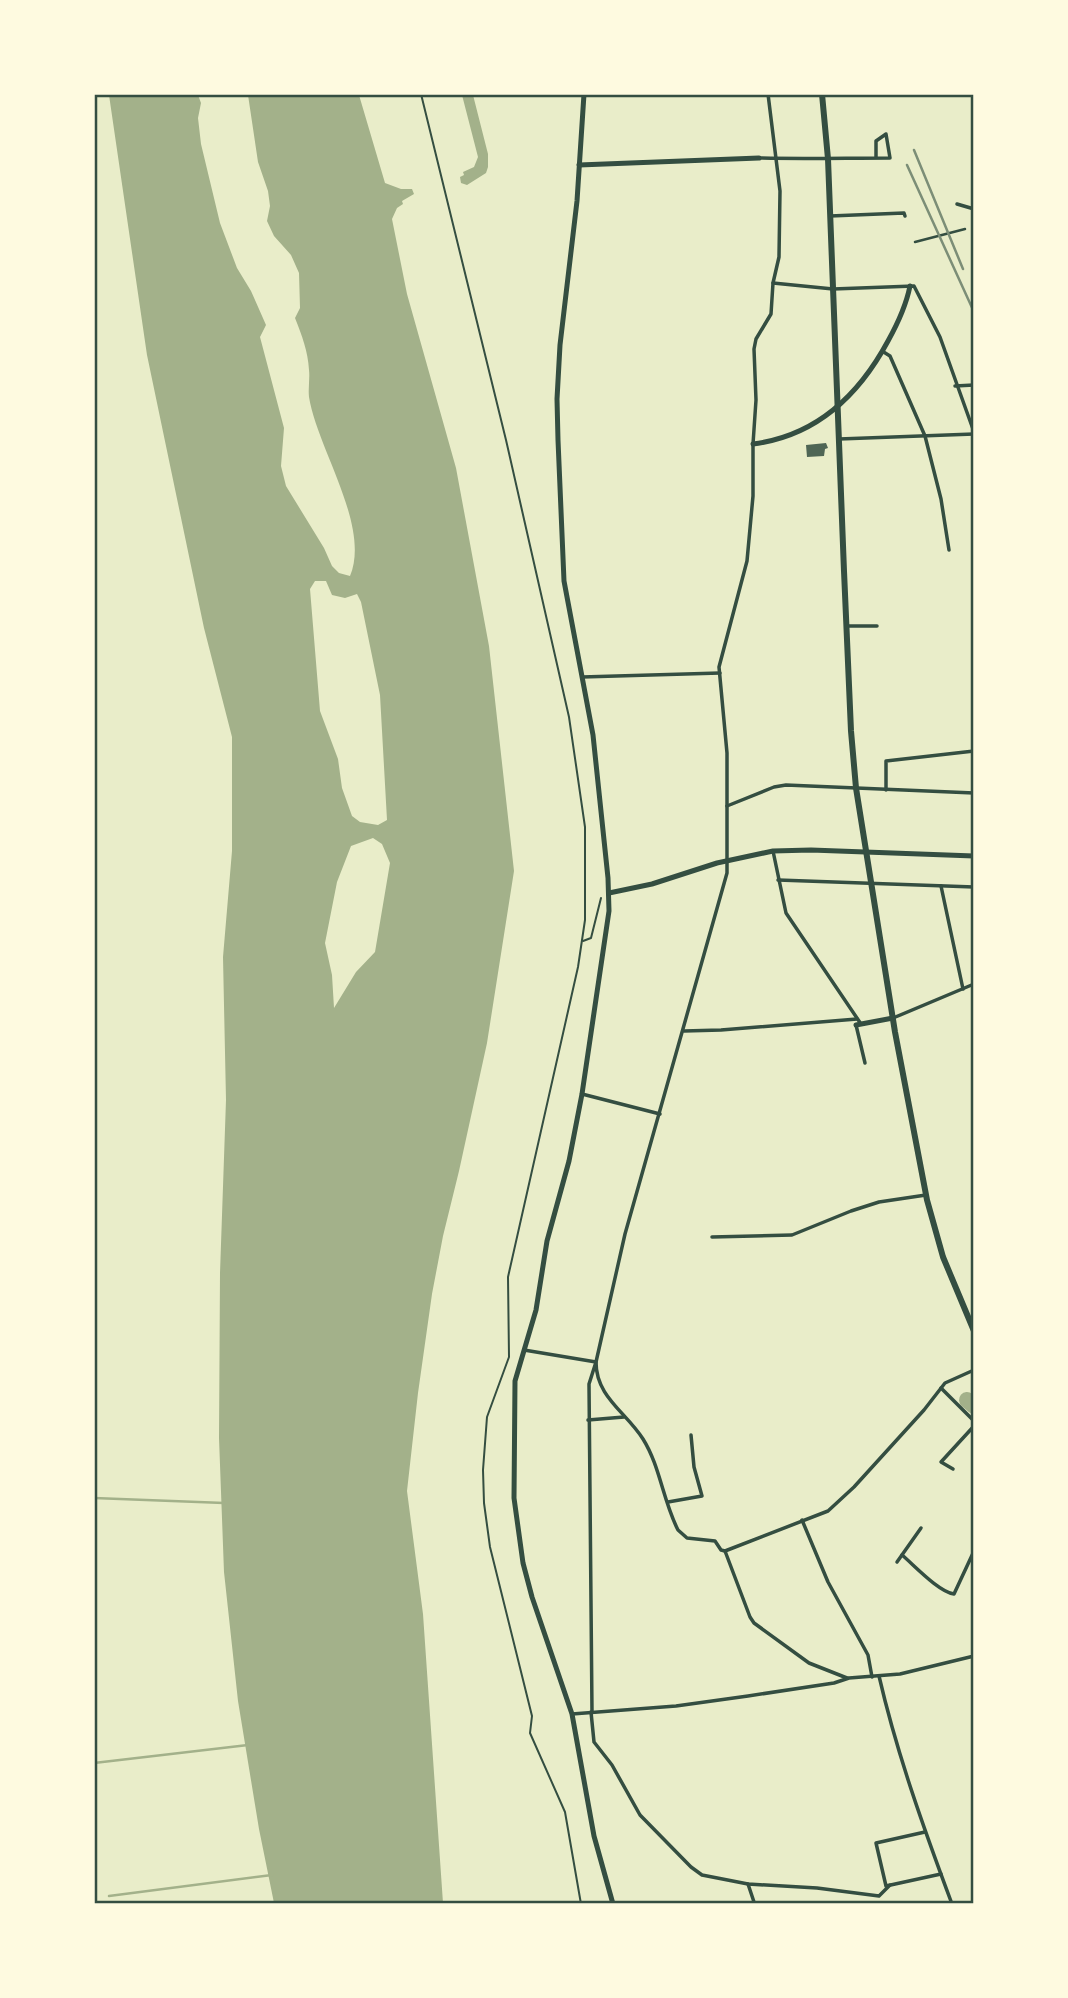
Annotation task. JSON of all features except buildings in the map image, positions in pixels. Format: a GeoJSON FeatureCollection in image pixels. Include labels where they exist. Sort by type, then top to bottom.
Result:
{"type":"FeatureCollection","features":[{"type":"Feature","properties":{"kind":"main road"},"geometry":{"type":"LineString","coordinates":[[822,94],[828,159],[856,788],[893,1017],[926,1195],[943,1257],[974,1331]]}},
{"type":"Feature","properties":{"kind":"street"},"geometry":{"type":"LineString","coordinates":[[583,94],[557,399],[564,581],[596,758],[609,893],[608,929],[582,1094],[565,1180],[547,1241],[536,1310],[515,1381],[514,1498],[519,1542],[532,1597],[572,1714],[594,1836],[613,1903]]}},
{"type":"Feature","properties":{"kind":"street"},"geometry":{"type":"LineString","coordinates":[[768,94],[780,191],[779,257],[773,283],[771,314],[756,340],[754,349],[756,400],[753,496],[747,561],[720,673],[727,753],[726,883],[625,1234],[589,1384],[592,1501],[591,1712],[594,1742],[612,1765],[640,1815],[702,1875],[748,1884],[817,1888],[879,1896],[890,1885]]}},
{"type":"Feature","properties":{"kind":"street"},"geometry":{"type":"LineString","coordinates":[[579,165],[759,158],[828,159],[890,158],[886,134],[876,141],[876,158]]}},
{"type":"Feature","properties":{"kind":"street"},"geometry":{"type":"LineString","coordinates":[[957,204],[974,209]]}},
{"type":"Feature","properties":{"kind":"street"},"geometry":{"type":"LineString","coordinates":[[830,216],[904,215]]}},
{"type":"Feature","properties":{"kind":"street"},"geometry":{"type":"LineString","coordinates":[[915,242],[965,229]]}},
{"type":"Feature","properties":{"kind":"street"},"geometry":{"type":"LineString","coordinates":[[773,283],[833,289],[914,286],[940,337],[955,386],[974,433],[839,439]]}},
{"type":"Feature","properties":{"kind":"street"},"geometry":{"type":"LineString","coordinates":[[753,444],[775,441],[795,433],[828,415],[856,389],[883,351],[902,314],[907,286]]}},
{"type":"Feature","properties":{"kind":"street"},"geometry":{"type":"LineString","coordinates":[[883,351],[890,356],[925,436],[941,499],[949,550]]}},
{"type":"Feature","properties":{"kind":"street"},"geometry":{"type":"LineString","coordinates":[[955,386],[974,385]]}},
{"type":"Feature","properties":{"kind":"street"},"geometry":{"type":"LineString","coordinates":[[847,626],[877,626]]}},
{"type":"Feature","properties":{"kind":"street"},"geometry":{"type":"LineString","coordinates":[[582,677],[720,673]]}},
{"type":"Feature","properties":{"kind":"street"},"geometry":{"type":"LineString","coordinates":[[887,790],[886,761],[974,751]]}},
{"type":"Feature","properties":{"kind":"street"},"geometry":{"type":"LineString","coordinates":[[727,806],[780,786],[974,793]]}},
{"type":"Feature","properties":{"kind":"street"},"geometry":{"type":"LineString","coordinates":[[609,893],[652,884],[727,860],[773,851],[974,856]]}},
{"type":"Feature","properties":{"kind":"street"},"geometry":{"type":"LineString","coordinates":[[773,851],[786,913],[858,1023],[865,1063]]}},
{"type":"Feature","properties":{"kind":"street"},"geometry":{"type":"LineString","coordinates":[[778,880],[974,887]]}},
{"type":"Feature","properties":{"kind":"street"},"geometry":{"type":"LineString","coordinates":[[941,886],[963,989]]}},
{"type":"Feature","properties":{"kind":"street"},"geometry":{"type":"LineString","coordinates":[[684,1031],[858,1023],[893,1017],[974,984]]}},
{"type":"Feature","properties":{"kind":"street"},"geometry":{"type":"LineString","coordinates":[[582,1094],[660,1114]]}},
{"type":"Feature","properties":{"kind":"street"},"geometry":{"type":"LineString","coordinates":[[712,1237],[792,1236],[858,1208],[926,1195]]}},
{"type":"Feature","properties":{"kind":"street"},"geometry":{"type":"LineString","coordinates":[[523,1350],[596,1362]]}},
{"type":"Feature","properties":{"kind":"street"},"geometry":{"type":"LineString","coordinates":[[596,1362],[599,1382],[606,1396],[642,1438],[674,1522],[683,1537],[715,1541],[724,1551],[754,1623],[809,1664],[849,1678]]}},
{"type":"Feature","properties":{"kind":"street"},"geometry":{"type":"LineString","coordinates":[[724,1551],[828,1511],[844,1499],[945,1383],[974,1370]]}},
{"type":"Feature","properties":{"kind":"street"},"geometry":{"type":"LineString","coordinates":[[941,1388],[974,1423],[941,1462],[953,1469]]}},
{"type":"Feature","properties":{"kind":"street"},"geometry":{"type":"LineString","coordinates":[[588,1420],[624,1417]]}},
{"type":"Feature","properties":{"kind":"street"},"geometry":{"type":"LineString","coordinates":[[668,1502],[702,1496],[694,1467],[691,1435]]}},
{"type":"Feature","properties":{"kind":"street"},"geometry":{"type":"LineString","coordinates":[[802,1520],[832,1590],[867,1655],[872,1677]]}},
{"type":"Feature","properties":{"kind":"street"},"geometry":{"type":"LineString","coordinates":[[897,1562],[921,1528]]}},
{"type":"Feature","properties":{"kind":"street"},"geometry":{"type":"LineString","coordinates":[[902,1555],[938,1586],[949,1594],[954,1594],[974,1551]]}},
{"type":"Feature","properties":{"kind":"street"},"geometry":{"type":"LineString","coordinates":[[572,1714],[699,1703],[797,1689],[849,1678],[913,1671],[974,1656]]}},
{"type":"Feature","properties":{"kind":"street"},"geometry":{"type":"LineString","coordinates":[[879,1676],[898,1750],[952,1903]]}},
{"type":"Feature","properties":{"kind":"street"},"geometry":{"type":"LineString","coordinates":[[925,1832],[876,1843],[886,1886],[941,1874]]}},
{"type":"Feature","properties":{"kind":"street"},"geometry":{"type":"LineString","coordinates":[[748,1884],[754,1902]]}},
{"type":"Feature","properties":{"kind":"path"},"geometry":{"type":"LineString","coordinates":[[421,94],[506,440],[569,717],[584,827],[586,895],[582,941],[508,1277],[509,1357],[487,1417],[484,1503],[490,1547],[532,1716],[530,1733],[565,1812],[581,1903]]}},
{"type":"Feature","properties":{"kind":"path"},"geometry":{"type":"LineString","coordinates":[[582,941],[591,938],[601,895]]}},
{"type":"Feature","properties":{"kind":"shaded area"},"geometry":{"type":"Polygon","coordinates":[[[109,95],[198,95],[201,103],[198,118],[201,144],[220,223],[237,268],[266,325],[260,337],[284,428],[281,466],[286,486],[332,566],[339,573],[350,576],[355,556],[354,534],[314,417],[309,397],[307,356],[295,318],[300,308],[299,273],[291,255],[274,236],[267,221],[270,206],[268,191],[258,162],[248,95],[359,95],[385,183],[401,189],[412,189],[414,194],[402,201],[403,204],[397,208],[392,219],[407,294],[456,468],[489,646],[514,871],[487,1043],[432,1294],[407,1491],[423,1614],[443,1903],[274,1903],[259,1829],[238,1701],[224,1572],[219,1438],[220,1273],[226,1100],[223,957],[232,851],[232,737],[204,628],[147,355],[109,95]],[[315,581],[310,589],[320,711],[338,759],[342,788],[352,816],[360,822],[378,825],[387,820],[380,695],[361,602],[357,594],[345,598],[332,595],[326,581],[315,581]],[[373,838],[351,846],[337,882],[325,943],[332,975],[334,1008],[356,972],[375,952],[390,863],[382,844],[373,838]]]}},
{"type":"Feature","properties":{"kind":"shaded area"},"geometry":{"type":"Polygon","coordinates":[[[462,95],[473,95],[488,154],[486,173],[467,185],[461,183],[460,177],[464,175],[463,172],[474,167],[478,157],[462,95]]]}},
{"type":"Feature","properties":{"kind":"waterway"},"geometry":{"type":"LineString","coordinates":[[967,1400],[974,1406]]}},
{"type":"Feature","properties":{"kind":"waterway"},"geometry":{"type":"LineString","coordinates":[[94,1498],[224,1503]]}},
{"type":"Feature","properties":{"kind":"waterway"},"geometry":{"type":"LineString","coordinates":[[94,1763],[248,1745]]}},
{"type":"Feature","properties":{"kind":"waterway"},"geometry":{"type":"LineString","coordinates":[[109,1896],[272,1875]]}},
{"type":"Feature","properties":{"kind":"railway"},"geometry":{"type":"LineString","coordinates":[[914,150],[963,269]]}},
{"type":"Feature","properties":{"kind":"railway"},"geometry":{"type":"LineString","coordinates":[[907,165],[974,312]]}}]}
